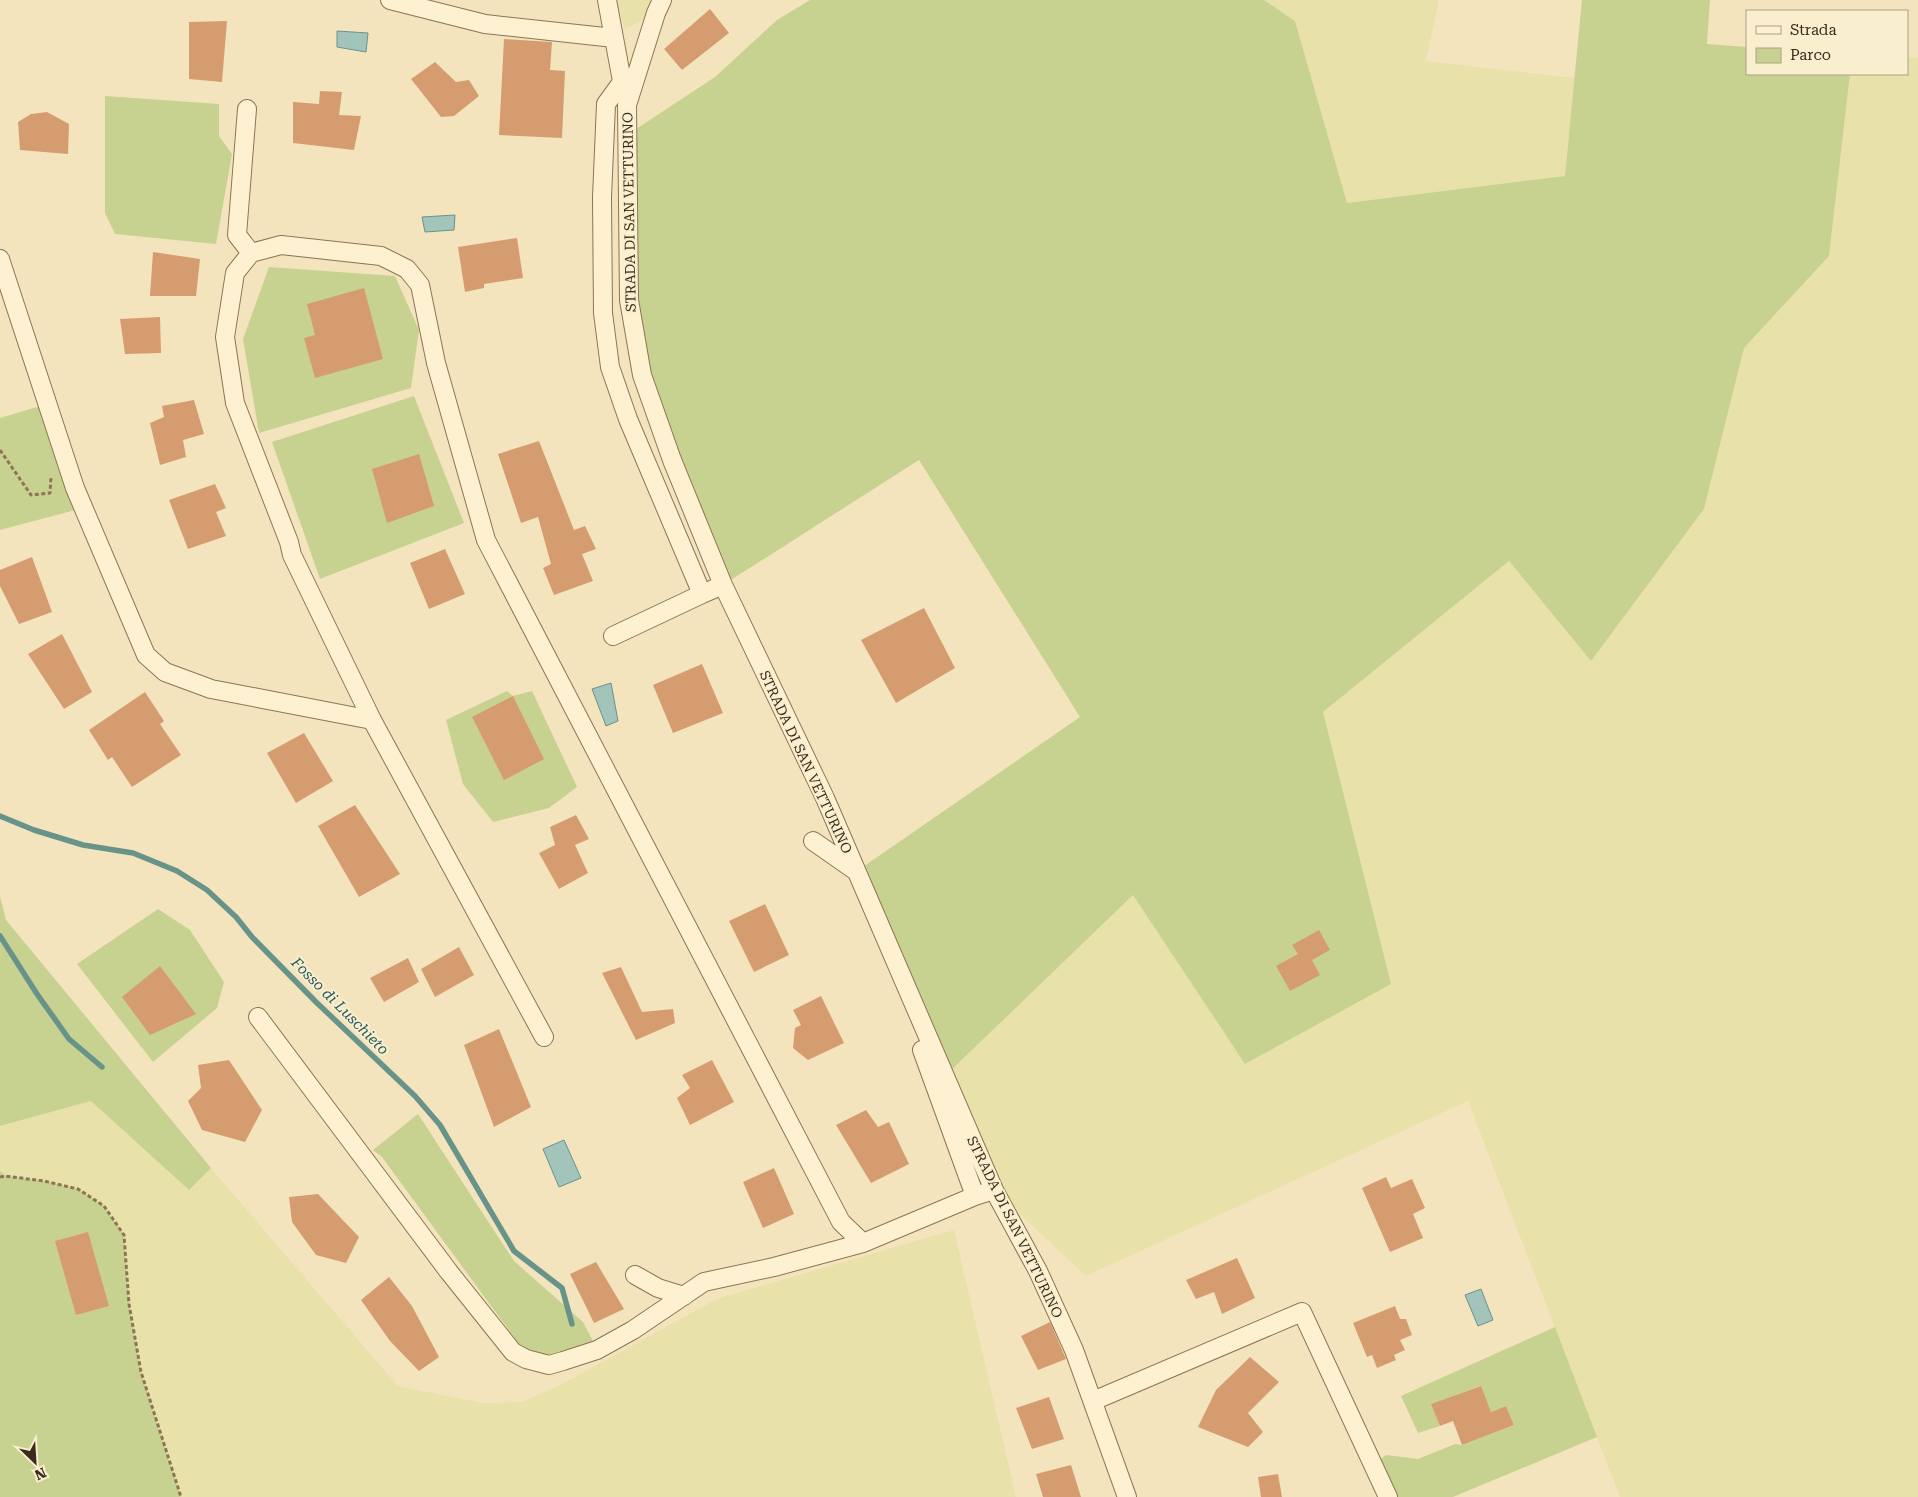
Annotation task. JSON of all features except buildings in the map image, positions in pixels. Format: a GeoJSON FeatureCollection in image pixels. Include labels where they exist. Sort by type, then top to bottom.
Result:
{"type":"FeatureCollection","features":[{"type":"Feature","properties":{"kind":"street"},"geometry":{"type":"LineString","coordinates":[[390,0],[485,24],[614,38]]}},
{"type":"Feature","properties":{"kind":"street"},"geometry":{"type":"LineString","coordinates":[[606,0],[627,105]]}},
{"type":"Feature","properties":{"kind":"street","name":"STRADA DI SAN VETTURINO"},"geometry":{"type":"LineString","coordinates":[[662,0],[656,12],[627,105],[628,300],[642,375],[672,460],[723,586],[825,798],[994,1190],[1042,1280],[1074,1350],[1127,1497]]}},
{"type":"Feature","properties":{"kind":"street"},"geometry":{"type":"LineString","coordinates":[[622,82],[606,104],[603,188],[603,313],[610,367],[628,419],[702,594]]}},
{"type":"Feature","properties":{"kind":"street"},"geometry":{"type":"LineString","coordinates":[[247,109],[237,235],[251,253]]}},
{"type":"Feature","properties":{"kind":"street"},"geometry":{"type":"LineString","coordinates":[[544,1037],[372,720],[292,555],[289,542],[235,403],[225,337],[235,273],[251,253],[281,245],[381,256],[407,269],[420,285],[436,363],[486,540],[836,1213],[841,1222],[863,1243]]}},
{"type":"Feature","properties":{"kind":"street"},"geometry":{"type":"LineString","coordinates":[[0,259],[75,488],[146,655],[165,672],[211,689],[372,720]]}},
{"type":"Feature","properties":{"kind":"street"},"geometry":{"type":"LineString","coordinates":[[613,636],[723,586]]}},
{"type":"Feature","properties":{"kind":"street"},"geometry":{"type":"LineString","coordinates":[[813,841],[857,871],[976,1196]]}},
{"type":"Feature","properties":{"kind":"street"},"geometry":{"type":"LineString","coordinates":[[258,1017],[448,1272],[513,1352],[526,1359],[549,1364],[597,1350],[634,1330],[704,1282],[774,1267],[863,1243],[994,1190]]}},
{"type":"Feature","properties":{"kind":"street"},"geometry":{"type":"LineString","coordinates":[[635,1275],[658,1288],[684,1296]]}},
{"type":"Feature","properties":{"kind":"street"},"geometry":{"type":"LineString","coordinates":[[1093,1401],[1302,1312],[1388,1497]]}},
{"type":"Feature","properties":{"kind":"path"},"geometry":{"type":"LineString","coordinates":[[0,450],[31,494],[50,492],[51,477]]}},
{"type":"Feature","properties":{"kind":"path"},"geometry":{"type":"LineString","coordinates":[[0,1177],[44,1181],[78,1190],[104,1206],[124,1235],[129,1304],[141,1372],[181,1497]]}},
{"type":"Feature","properties":{"kind":"shaded area"},"geometry":{"type":"Polygon","coordinates":[[[616,0],[662,0],[656,13],[625,29],[616,0]]]}},
{"type":"Feature","properties":{"kind":"shaded area"},"geometry":{"type":"Polygon","coordinates":[[[1264,0],[1439,0],[1426,61],[1575,78],[1565,176],[1347,203],[1295,21],[1264,0]]]}},
{"type":"Feature","properties":{"kind":"shaded area"},"geometry":{"type":"Polygon","coordinates":[[[1908,57],[1918,58],[1918,1497],[1620,1497],[1468,1101],[1086,1276],[994,1190],[945,1076],[1323,712],[1509,561],[1591,660],[1704,509],[1744,348],[1829,256],[1850,75],[1908,75],[1908,57]]]}},
{"type":"Feature","properties":{"kind":"shaded area"},"geometry":{"type":"Polygon","coordinates":[[[91,1101],[188,1189],[211,1168],[398,1386],[483,1403],[522,1402],[560,1385],[719,1298],[954,1230],[1016,1497],[181,1497],[141,1372],[129,1304],[124,1235],[78,1189],[44,1181],[5,1176],[0,1170],[0,1126],[91,1101]]]}},
{"type":"Feature","properties":{"kind":"green space"},"geometry":{"type":"Polygon","coordinates":[[[810,0],[1264,0],[1295,21],[1347,203],[1565,176],[1582,0],[1710,0],[1707,44],[1746,47],[1746,75],[1850,75],[1829,256],[1744,348],[1704,509],[1591,661],[1509,561],[1323,712],[1391,984],[1245,1064],[1133,895],[945,1076],[857,871],[1080,717],[919,460],[723,585],[642,375],[627,135],[715,77],[777,20],[810,0]]]}},
{"type":"Feature","properties":{"kind":"green space"},"geometry":{"type":"Polygon","coordinates":[[[105,96],[219,104],[219,136],[232,154],[216,244],[115,234],[105,213],[105,96]]]}},
{"type":"Feature","properties":{"kind":"green space"},"geometry":{"type":"Polygon","coordinates":[[[269,267],[395,276],[419,330],[411,388],[259,433],[243,339],[269,267]]]}},
{"type":"Feature","properties":{"kind":"green space"},"geometry":{"type":"Polygon","coordinates":[[[414,396],[464,523],[320,579],[272,442],[414,396]]]}},
{"type":"Feature","properties":{"kind":"green space"},"geometry":{"type":"Polygon","coordinates":[[[47,404],[83,508],[0,530],[0,418],[47,404]]]}},
{"type":"Feature","properties":{"kind":"green space"},"geometry":{"type":"Polygon","coordinates":[[[507,691],[513,696],[532,691],[577,787],[549,808],[493,822],[463,784],[446,720],[507,691]]]}},
{"type":"Feature","properties":{"kind":"green space"},"geometry":{"type":"Polygon","coordinates":[[[0,896],[6,920],[211,1168],[189,1190],[91,1101],[0,1126],[0,896]]]}},
{"type":"Feature","properties":{"kind":"green space"},"geometry":{"type":"Polygon","coordinates":[[[158,909],[190,930],[224,982],[217,1008],[153,1062],[77,964],[158,909]]]}},
{"type":"Feature","properties":{"kind":"green space"},"geometry":{"type":"Polygon","coordinates":[[[418,1114],[514,1261],[583,1322],[594,1343],[542,1356],[524,1351],[382,1157],[373,1150],[418,1114]]]}},
{"type":"Feature","properties":{"kind":"green space"},"geometry":{"type":"Polygon","coordinates":[[[0,1171],[6,1176],[44,1181],[78,1189],[104,1206],[124,1235],[129,1304],[141,1372],[181,1497],[0,1497],[0,1171]]]}},
{"type":"Feature","properties":{"kind":"green space"},"geometry":{"type":"Polygon","coordinates":[[[1555,1327],[1597,1437],[1453,1497],[1393,1497],[1377,1462],[1386,1455],[1418,1459],[1455,1444],[1462,1445],[1514,1425],[1506,1406],[1491,1412],[1480,1386],[1432,1404],[1440,1426],[1418,1433],[1401,1396],[1555,1327]]]}},
{"type":"Feature","properties":{"kind":"water"},"geometry":{"type":"Polygon","coordinates":[[[337,31],[368,33],[366,52],[337,47],[337,31]]]}},
{"type":"Feature","properties":{"kind":"water"},"geometry":{"type":"Polygon","coordinates":[[[455,215],[454,230],[425,232],[422,217],[455,215]]]}},
{"type":"Feature","properties":{"kind":"water"},"geometry":{"type":"Polygon","coordinates":[[[611,683],[618,721],[606,726],[592,689],[611,683]]]}},
{"type":"Feature","properties":{"kind":"water"},"geometry":{"type":"Polygon","coordinates":[[[564,1140],[581,1178],[559,1187],[543,1149],[564,1140]]]}},
{"type":"Feature","properties":{"kind":"water"},"geometry":{"type":"Polygon","coordinates":[[[1481,1289],[1493,1320],[1478,1326],[1465,1295],[1481,1289]]]}},
{"type":"Feature","properties":{"kind":"waterway","name":"Fosso di Luschieto"},"geometry":{"type":"LineString","coordinates":[[0,816],[34,830],[83,845],[133,853],[177,871],[207,890],[236,917],[252,937],[316,1002],[415,1096],[440,1125],[514,1251],[562,1288],[572,1324]]}},
{"type":"Feature","properties":{"kind":"waterway"},"geometry":{"type":"LineString","coordinates":[[0,936],[37,994],[69,1039],[102,1067]]}}]}
